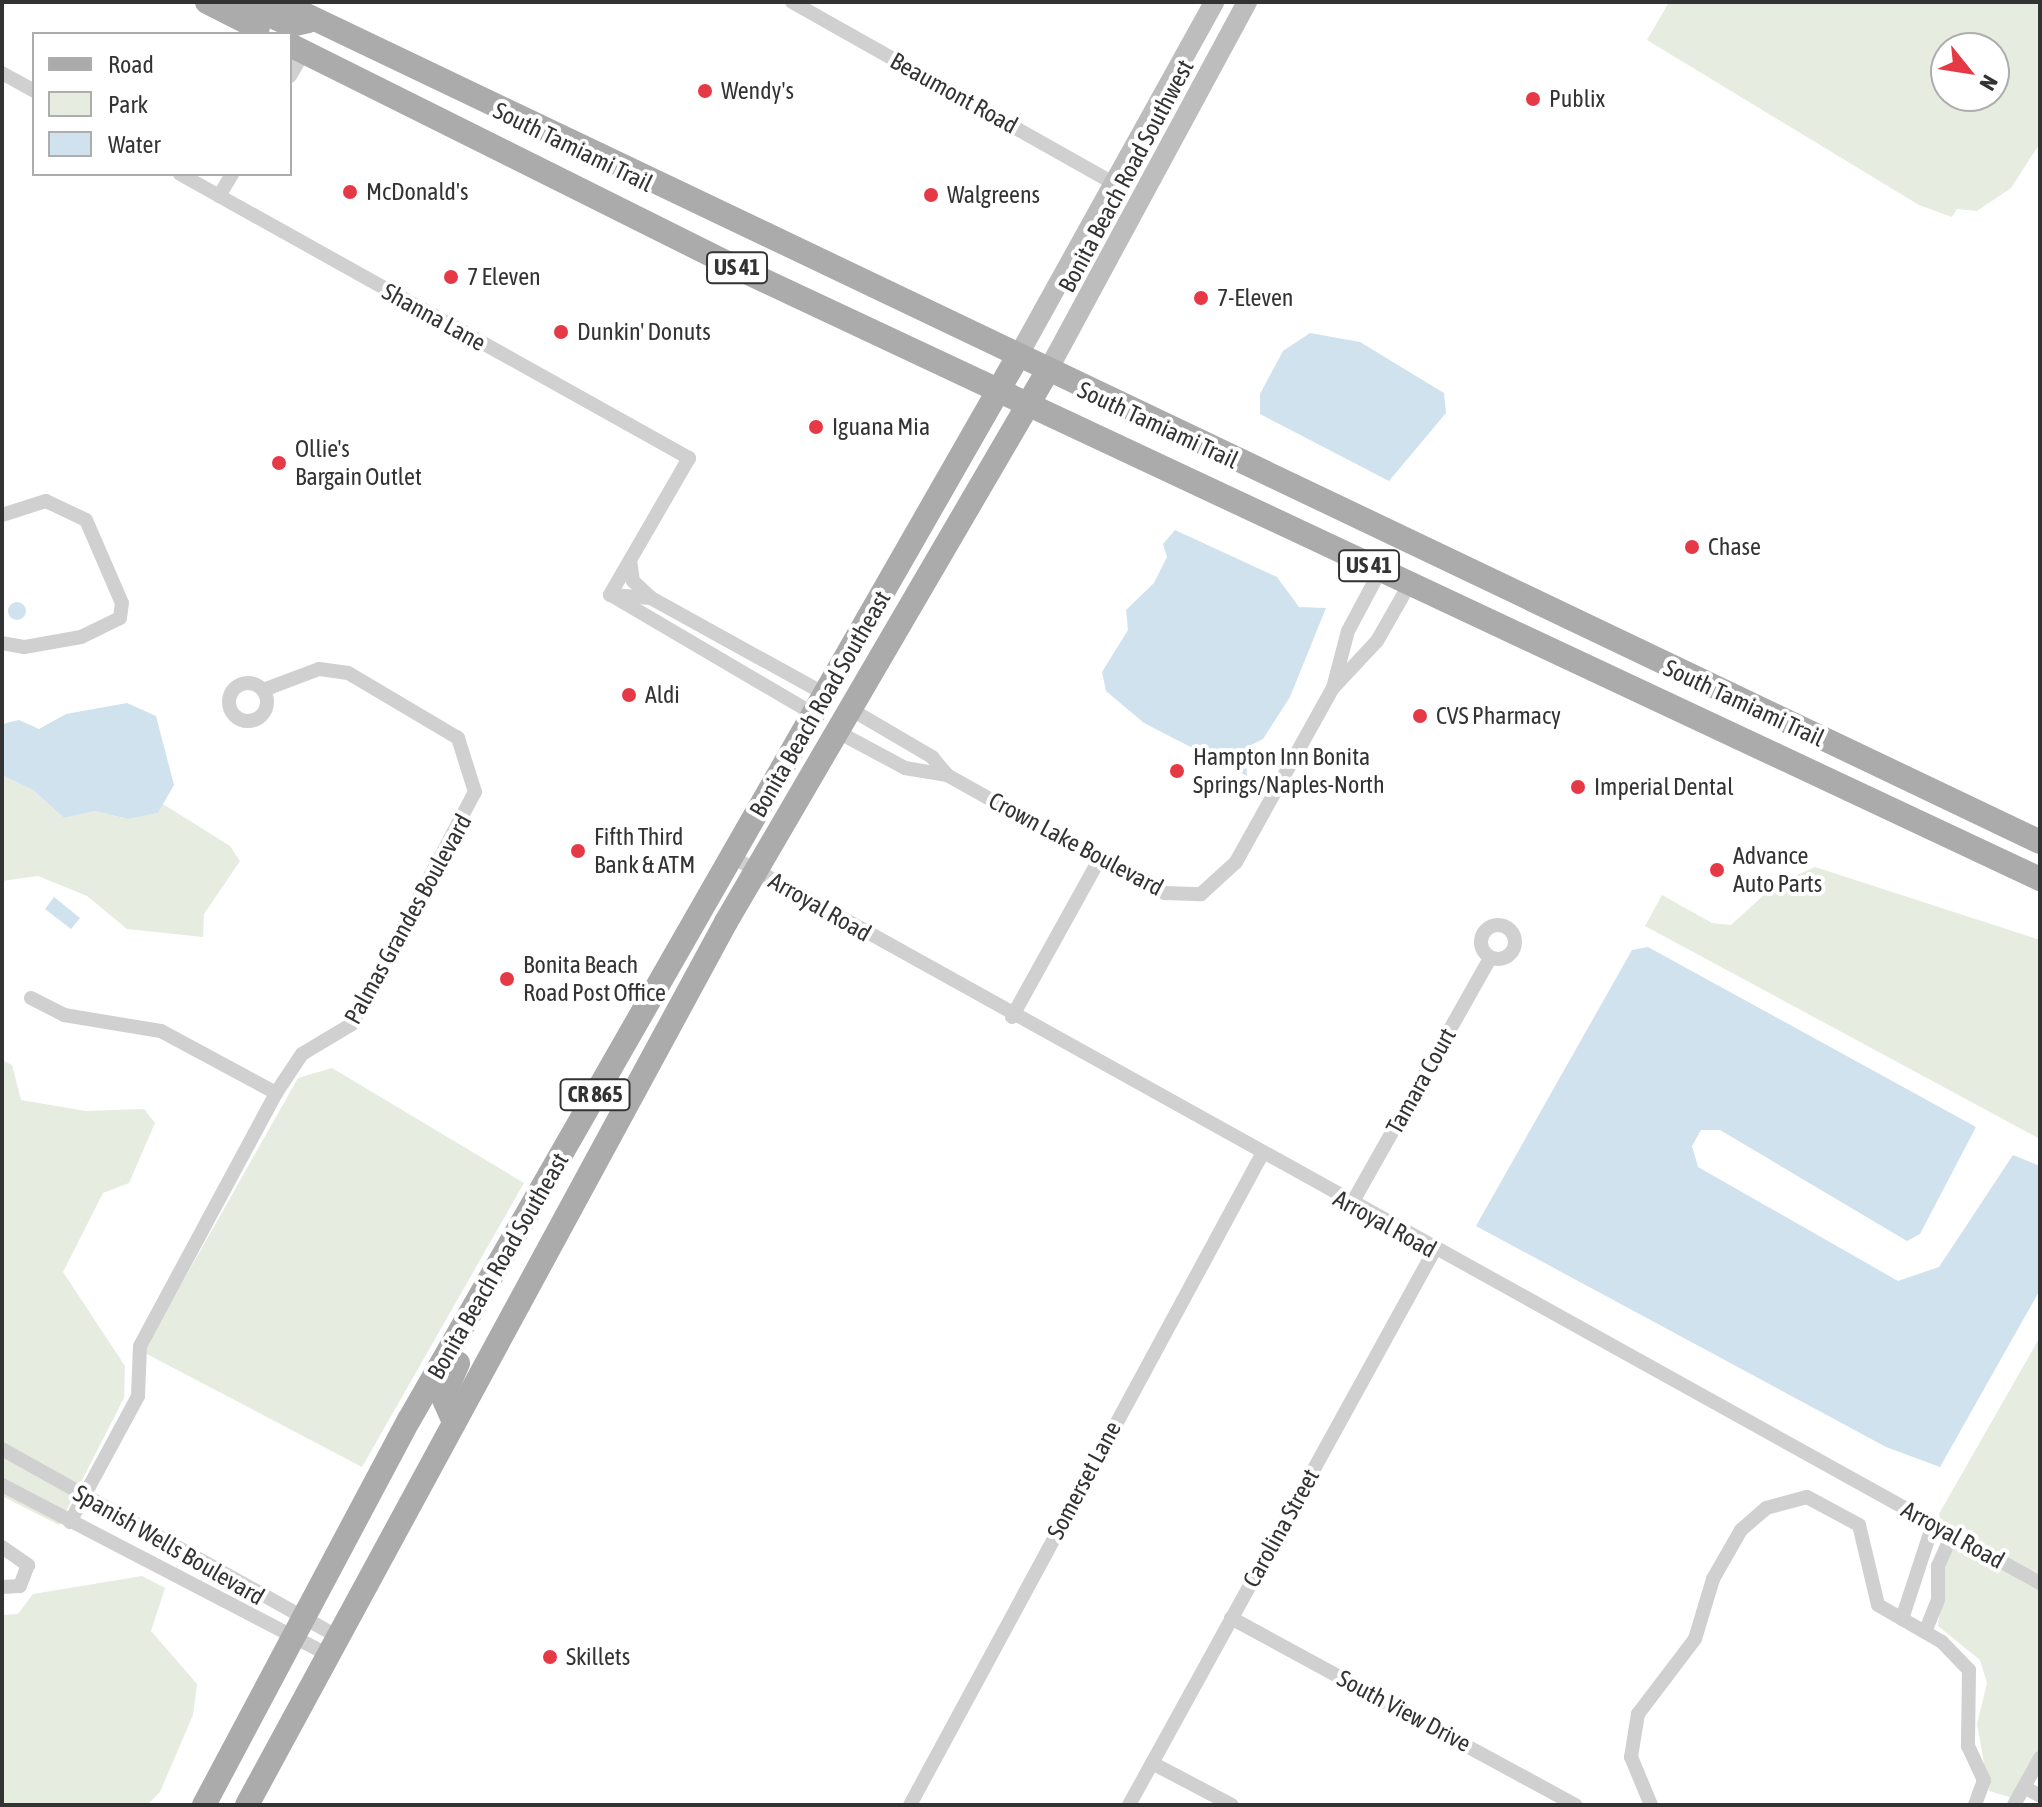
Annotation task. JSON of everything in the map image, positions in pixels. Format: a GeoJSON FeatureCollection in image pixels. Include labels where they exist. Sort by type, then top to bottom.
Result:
{"type":"FeatureCollection","features":[{"type":"Feature","properties":{"kind":"main road"},"geometry":{"type":"LineString","coordinates":[[207,2],[265,32]]}},
{"type":"Feature","properties":{"kind":"main road"},"geometry":{"type":"LineString","coordinates":[[241,2],[291,25],[312,19]]}},
{"type":"Feature","properties":{"kind":"main road","name":"South Tamiami Trail"},"geometry":{"type":"LineString","coordinates":[[279,2],[459,93],[2040,842]]}},
{"type":"Feature","properties":{"kind":"main road","name":"Bonita Beach Road Southwest"},"geometry":{"type":"LineString","coordinates":[[1017,358],[1117,185],[1214,2]]}},
{"type":"Feature","properties":{"kind":"main road","name":"Bonita Beach Road Southwest"},"geometry":{"type":"LineString","coordinates":[[1047,372],[1247,2]]}},
{"type":"Feature","properties":{"kind":"main road"},"geometry":{"type":"LineString","coordinates":[[295,46],[312,40],[386,73],[459,93]]}},
{"type":"Feature","properties":{"kind":"main road","name":"South Tamiami Trail"},"geometry":{"type":"LineString","coordinates":[[295,46],[1028,406],[2040,879]]}},
{"type":"Feature","properties":{"kind":"main road","name":"Bonita Beach Road Southeast"},"geometry":{"type":"LineString","coordinates":[[204,1805],[692,918],[734,858],[1017,358]]}},
{"type":"Feature","properties":{"kind":"main road","name":"Bonita Beach Road Southeast"},"geometry":{"type":"LineString","coordinates":[[247,1805],[756,870],[1047,372]]}},
{"type":"Feature","properties":{"kind":"main road"},"geometry":{"type":"LineString","coordinates":[[454,1422],[443,1408],[446,1385],[519,1251],[527,1217]]}},
{"type":"Feature","properties":{"kind":"street","name":"Beaumont Road"},"geometry":{"type":"LineString","coordinates":[[792,2],[1117,185]]}},
{"type":"Feature","properties":{"kind":"street"},"geometry":{"type":"LineString","coordinates":[[2,73],[32,90]]}},
{"type":"Feature","properties":{"kind":"street"},"geometry":{"type":"LineString","coordinates":[[219,196],[231,176]]}},
{"type":"Feature","properties":{"kind":"street","name":"Shanna Lane"},"geometry":{"type":"LineString","coordinates":[[204,180],[219,196],[689,458],[630,560]]}},
{"type":"Feature","properties":{"kind":"street"},"geometry":{"type":"LineString","coordinates":[[2,515],[46,501],[86,520],[122,603],[120,618],[81,637],[24,647],[2,643]]}},
{"type":"Feature","properties":{"kind":"street"},"geometry":{"type":"LineString","coordinates":[[610,595],[630,560]]}},
{"type":"Feature","properties":{"kind":"street"},"geometry":{"type":"LineString","coordinates":[[630,560],[633,581],[651,598],[820,704]]}},
{"type":"Feature","properties":{"kind":"street","name":"Crown Lake Boulevard"},"geometry":{"type":"LineString","coordinates":[[1333,688],[1348,631],[1380,571]]}},
{"type":"Feature","properties":{"kind":"street","name":"Crown Lake Boulevard"},"geometry":{"type":"LineString","coordinates":[[838,732],[905,768],[947,775],[1099,860],[1165,893],[1183,897],[1216,886],[1333,688],[1377,641],[1409,585]]}},
{"type":"Feature","properties":{"kind":"street"},"geometry":{"type":"LineString","coordinates":[[610,595],[820,704]]}},
{"type":"Feature","properties":{"kind":"street"},"geometry":{"type":"LineString","coordinates":[[610,595],[651,598]]}},
{"type":"Feature","properties":{"kind":"street","name":"Palmas Grandes Boulevard"},"geometry":{"type":"LineString","coordinates":[[70,1522],[138,1396],[140,1346],[276,1093],[302,1054],[352,1024],[475,792],[458,738],[348,673],[319,669],[263,690]]}},
{"type":"Feature","properties":{"kind":"street","name":"Crown Lake Boulevard"},"geometry":{"type":"LineString","coordinates":[[852,710],[932,757],[947,775]]}},
{"type":"Feature","properties":{"kind":"street","name":"Arroyal Road"},"geometry":{"type":"LineString","coordinates":[[734,858],[1261,1156],[2040,1583]]}},
{"type":"Feature","properties":{"kind":"street"},"geometry":{"type":"LineString","coordinates":[[1012,1017],[1099,860]]}},
{"type":"Feature","properties":{"kind":"street","name":"Tamara Court"},"geometry":{"type":"LineString","coordinates":[[1351,1205],[1490,958]]}},
{"type":"Feature","properties":{"kind":"street"},"geometry":{"type":"LineString","coordinates":[[31,998],[64,1015],[161,1031],[276,1093]]}},
{"type":"Feature","properties":{"kind":"street","name":"Somerset Lane"},"geometry":{"type":"LineString","coordinates":[[910,1805],[1261,1156]]}},
{"type":"Feature","properties":{"kind":"street","name":"Carolina Street"},"geometry":{"type":"LineString","coordinates":[[1129,1805],[1434,1251]]}},
{"type":"Feature","properties":{"kind":"street","name":"Spanish Wells Boulevard"},"geometry":{"type":"LineString","coordinates":[[2,1449],[299,1628]]}},
{"type":"Feature","properties":{"kind":"street","name":"Spanish Wells Boulevard"},"geometry":{"type":"LineString","coordinates":[[2,1485],[70,1522],[334,1646]]}},
{"type":"Feature","properties":{"kind":"street"},"geometry":{"type":"LineString","coordinates":[[1651,1805],[1631,1757],[1638,1714],[1695,1639],[1713,1579],[1759,1514],[1807,1497],[1859,1525],[1871,1596],[1925,1632],[1969,1670],[1968,1746],[1984,1780],[1975,1805]]}},
{"type":"Feature","properties":{"kind":"street"},"geometry":{"type":"LineString","coordinates":[[1902,1619],[1933,1524]]}},
{"type":"Feature","properties":{"kind":"street"},"geometry":{"type":"LineString","coordinates":[[1925,1632],[1938,1598],[1938,1566],[1952,1535]]}},
{"type":"Feature","properties":{"kind":"street"},"geometry":{"type":"LineString","coordinates":[[2,1547],[28,1565],[20,1586],[2,1587]]}},
{"type":"Feature","properties":{"kind":"street","name":"South View Drive"},"geometry":{"type":"LineString","coordinates":[[1231,1618],[1576,1805]]}},
{"type":"Feature","properties":{"kind":"street"},"geometry":{"type":"LineString","coordinates":[[2014,1805],[2040,1758]]}},
{"type":"Feature","properties":{"kind":"street"},"geometry":{"type":"LineString","coordinates":[[1152,1763],[1232,1805]]}},
{"type":"Feature","properties":{"kind":"street"},"geometry":{"type":"LineString","coordinates":[[2024,1787],[2040,1796]]}},
{"type":"Feature","properties":{"kind":"green space"},"geometry":{"type":"Polygon","coordinates":[[[1669,2],[2040,2],[2040,143],[2011,188],[1977,211],[1957,209],[1952,217],[1919,205],[1647,40],[1669,2]]]}},
{"type":"Feature","properties":{"kind":"green space"},"geometry":{"type":"Polygon","coordinates":[[[2,775],[33,790],[64,818],[95,811],[128,819],[158,813],[163,804],[230,846],[240,861],[204,914],[203,937],[127,929],[87,896],[38,876],[2,881],[2,775]]]}},
{"type":"Feature","properties":{"kind":"green space"},"geometry":{"type":"Polygon","coordinates":[[[1815,867],[2040,940],[2040,1139],[1645,926],[1662,895],[1712,923],[1731,925],[1776,884],[1815,867]]]}},
{"type":"Feature","properties":{"kind":"green space"},"geometry":{"type":"Polygon","coordinates":[[[2,1060],[12,1065],[21,1100],[86,1111],[144,1109],[155,1123],[129,1183],[103,1193],[63,1272],[125,1366],[124,1398],[59,1525],[2,1496],[2,1060]]]}},
{"type":"Feature","properties":{"kind":"green space"},"geometry":{"type":"Polygon","coordinates":[[[332,1068],[524,1183],[362,1467],[143,1352],[298,1078],[332,1068]]]}},
{"type":"Feature","properties":{"kind":"green space"},"geometry":{"type":"Polygon","coordinates":[[[2040,1337],[2040,1751],[2013,1798],[1989,1791],[1977,1724],[1987,1683],[1980,1660],[1938,1626],[1947,1550],[1939,1514],[2040,1337]]]}},
{"type":"Feature","properties":{"kind":"green space"},"geometry":{"type":"Polygon","coordinates":[[[142,1576],[165,1588],[151,1631],[197,1684],[193,1715],[160,1792],[147,1805],[2,1805],[2,1615],[18,1614],[33,1594],[142,1576]]]}},
{"type":"Feature","properties":{"kind":"water"},"geometry":{"type":"Polygon","coordinates":[[[1310,333],[1360,342],[1444,393],[1446,413],[1389,481],[1260,414],[1260,394],[1283,351],[1310,333]]]}},
{"type":"Feature","properties":{"kind":"water"},"geometry":{"type":"Polygon","coordinates":[[[1175,530],[1277,577],[1299,607],[1326,608],[1290,697],[1263,739],[1245,748],[1247,776],[1144,723],[1106,691],[1102,672],[1128,630],[1126,610],[1154,583],[1167,557],[1163,544],[1175,530]]]}},
{"type":"Feature","properties":{"kind":"water"},"geometry":{"type":"Polygon","coordinates":[[[13,602],[21,602],[26,611],[24,618],[13,620],[8,615],[8,607],[13,602]]]}},
{"type":"Feature","properties":{"kind":"water"},"geometry":{"type":"Polygon","coordinates":[[[127,703],[156,716],[174,785],[158,813],[128,819],[95,811],[64,818],[33,790],[2,775],[2,724],[19,720],[39,729],[66,714],[127,703]]]}},
{"type":"Feature","properties":{"kind":"water"},"geometry":{"type":"Polygon","coordinates":[[[54,897],[80,918],[71,929],[45,909],[54,897]]]}},
{"type":"Feature","properties":{"kind":"water"},"geometry":{"type":"Polygon","coordinates":[[[1648,947],[1976,1127],[1920,1234],[1907,1241],[1720,1130],[1701,1130],[1692,1146],[1698,1167],[1898,1281],[1939,1267],[2013,1155],[2040,1166],[2040,1290],[1940,1467],[1886,1447],[1476,1226],[1632,950],[1648,947]]]}},
{"type":"Feature","properties":{"kind":"place","name":"Wendy's"},"geometry":{"type":"Point","coordinates":[705,91]}},
{"type":"Feature","properties":{"kind":"place","name":"Publix"},"geometry":{"type":"Point","coordinates":[1533,99]}},
{"type":"Feature","properties":{"kind":"place","name":"McDonald's"},"geometry":{"type":"Point","coordinates":[350,192]}},
{"type":"Feature","properties":{"kind":"place","name":"Walgreens"},"geometry":{"type":"Point","coordinates":[931,195]}},
{"type":"Feature","properties":{"kind":"place","name":"7 Eleven"},"geometry":{"type":"Point","coordinates":[451,277]}},
{"type":"Feature","properties":{"kind":"place","name":"7-Eleven"},"geometry":{"type":"Point","coordinates":[1201,298]}},
{"type":"Feature","properties":{"kind":"place","name":"Dunkin' Donuts"},"geometry":{"type":"Point","coordinates":[561,332]}},
{"type":"Feature","properties":{"kind":"place","name":"Iguana Mia"},"geometry":{"type":"Point","coordinates":[816,427]}},
{"type":"Feature","properties":{"kind":"place","name":"Ollie's Bargain Outlet"},"geometry":{"type":"Point","coordinates":[279,463]}},
{"type":"Feature","properties":{"kind":"place","name":"Chase"},"geometry":{"type":"Point","coordinates":[1692,547]}},
{"type":"Feature","properties":{"kind":"place","name":"Aldi"},"geometry":{"type":"Point","coordinates":[629,695]}},
{"type":"Feature","properties":{"kind":"place","name":"CVS Pharmacy"},"geometry":{"type":"Point","coordinates":[1420,716]}},
{"type":"Feature","properties":{"kind":"place","name":"Hampton Inn Bonita Springs/Naples-North"},"geometry":{"type":"Point","coordinates":[1177,771]}},
{"type":"Feature","properties":{"kind":"place","name":"Imperial Dental"},"geometry":{"type":"Point","coordinates":[1578,787]}},
{"type":"Feature","properties":{"kind":"place","name":"Fifth Third Bank & ATM"},"geometry":{"type":"Point","coordinates":[578,851]}},
{"type":"Feature","properties":{"kind":"place","name":"Advance Auto Parts"},"geometry":{"type":"Point","coordinates":[1717,870]}},
{"type":"Feature","properties":{"kind":"place","name":"Bonita Beach Road Post Office"},"geometry":{"type":"Point","coordinates":[507,979]}},
{"type":"Feature","properties":{"kind":"place","name":"Skillets"},"geometry":{"type":"Point","coordinates":[550,1657]}}]}
